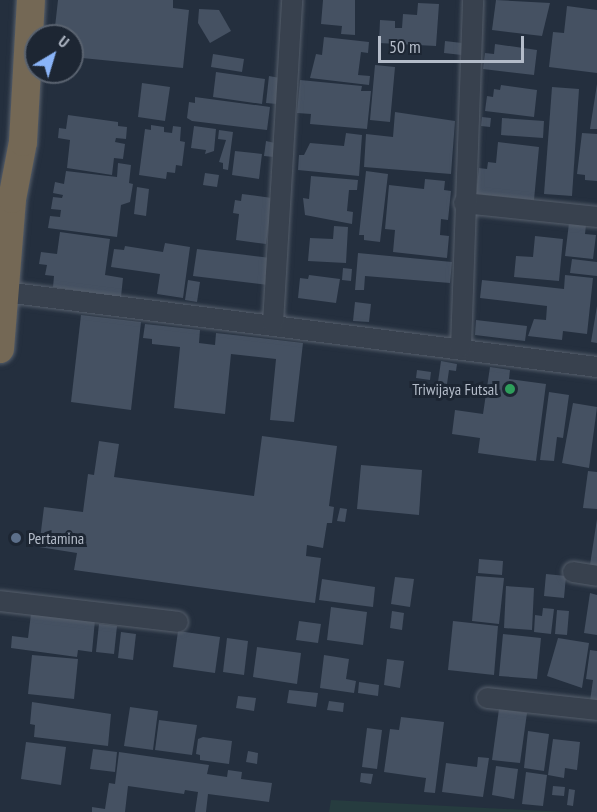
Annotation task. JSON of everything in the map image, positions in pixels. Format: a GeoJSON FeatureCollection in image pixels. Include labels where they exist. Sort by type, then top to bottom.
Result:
{"type":"FeatureCollection","features":[{"type":"Feature","properties":{"kind":"highway"},"geometry":{"type":"LineString","coordinates":[[0,349],[5,292],[6,198],[23,142],[31,0]]}},
{"type":"Feature","properties":{"kind":"street"},"geometry":{"type":"LineString","coordinates":[[273,323],[292,0]]}},
{"type":"Feature","properties":{"kind":"street"},"geometry":{"type":"LineString","coordinates":[[461,347],[464,202],[473,0]]}},
{"type":"Feature","properties":{"kind":"street"},"geometry":{"type":"LineString","coordinates":[[464,202],[597,216]]}},
{"type":"Feature","properties":{"kind":"street"},"geometry":{"type":"LineString","coordinates":[[5,292],[273,323],[597,367]]}},
{"type":"Feature","properties":{"kind":"street"},"geometry":{"type":"LineString","coordinates":[[573,572],[597,576]]}},
{"type":"Feature","properties":{"kind":"street"},"geometry":{"type":"LineString","coordinates":[[0,601],[178,622]]}},
{"type":"Feature","properties":{"kind":"street"},"geometry":{"type":"LineString","coordinates":[[487,698],[597,710]]}},
{"type":"Feature","properties":{"kind":"green space"},"geometry":{"type":"Polygon","coordinates":[[[331,800],[566,812],[329,812],[331,800]]]}},
{"type":"Feature","properties":{"kind":"building"},"geometry":{"type":"Polygon","coordinates":[[[58,0],[173,0],[173,8],[189,10],[183,68],[84,58],[84,24],[55,24],[58,0]]]}},
{"type":"Feature","properties":{"kind":"building"},"geometry":{"type":"Polygon","coordinates":[[[323,0],[355,0],[355,35],[341,34],[342,26],[321,24],[323,0]]]}},
{"type":"Feature","properties":{"kind":"building"},"geometry":{"type":"Polygon","coordinates":[[[496,0],[550,3],[542,36],[492,30],[496,0]]]}},
{"type":"Feature","properties":{"kind":"building"},"geometry":{"type":"Polygon","coordinates":[[[418,3],[439,4],[436,46],[379,43],[380,20],[395,21],[395,28],[402,28],[403,14],[417,15],[418,3]]]}},
{"type":"Feature","properties":{"kind":"building"},"geometry":{"type":"Polygon","coordinates":[[[567,6],[597,10],[597,73],[549,67],[553,32],[564,33],[567,6]]]}},
{"type":"Feature","properties":{"kind":"building"},"geometry":{"type":"Polygon","coordinates":[[[199,9],[219,10],[231,31],[210,43],[198,23],[199,9]]]}},
{"type":"Feature","properties":{"kind":"building"},"geometry":{"type":"Polygon","coordinates":[[[324,37],[369,42],[368,53],[361,52],[358,75],[370,76],[369,85],[310,78],[316,54],[322,55],[324,37]]]}},
{"type":"Feature","properties":{"kind":"building"},"geometry":{"type":"Polygon","coordinates":[[[445,41],[462,43],[462,55],[444,53],[445,41]]]}},
{"type":"Feature","properties":{"kind":"building"},"geometry":{"type":"Polygon","coordinates":[[[495,44],[537,50],[534,75],[483,69],[485,53],[494,54],[495,44]]]}},
{"type":"Feature","properties":{"kind":"building"},"geometry":{"type":"Polygon","coordinates":[[[213,54],[244,59],[242,72],[211,67],[213,54]]]}},
{"type":"Feature","properties":{"kind":"building"},"geometry":{"type":"Polygon","coordinates":[[[375,65],[395,67],[390,122],[370,120],[375,65]]]}},
{"type":"Feature","properties":{"kind":"building"},"geometry":{"type":"Polygon","coordinates":[[[216,72],[265,79],[262,104],[213,97],[216,72]]]}},
{"type":"Feature","properties":{"kind":"building"},"geometry":{"type":"Polygon","coordinates":[[[269,76],[280,78],[277,104],[266,103],[269,76]]]}},
{"type":"Feature","properties":{"kind":"building"},"geometry":{"type":"Polygon","coordinates":[[[300,80],[362,86],[361,91],[371,91],[367,129],[310,124],[311,114],[297,113],[300,80]]]}},
{"type":"Feature","properties":{"kind":"building"},"geometry":{"type":"Polygon","coordinates":[[[142,83],[170,87],[165,121],[138,117],[142,83]]]}},
{"type":"Feature","properties":{"kind":"building"},"geometry":{"type":"Polygon","coordinates":[[[597,84],[597,129],[590,129],[597,84]]]}},
{"type":"Feature","properties":{"kind":"building"},"geometry":{"type":"Polygon","coordinates":[[[501,85],[537,90],[534,117],[485,111],[487,96],[493,97],[494,89],[500,90],[501,85]]]}},
{"type":"Feature","properties":{"kind":"building"},"geometry":{"type":"Polygon","coordinates":[[[552,87],[579,89],[572,196],[544,194],[552,87]]]}},
{"type":"Feature","properties":{"kind":"building"},"geometry":{"type":"Polygon","coordinates":[[[195,97],[270,107],[267,130],[192,121],[187,118],[189,102],[195,103],[195,97]]]}},
{"type":"Feature","properties":{"kind":"building"},"geometry":{"type":"Polygon","coordinates":[[[395,112],[455,121],[451,174],[364,167],[366,134],[393,137],[395,112]]]}},
{"type":"Feature","properties":{"kind":"building"},"geometry":{"type":"Polygon","coordinates":[[[68,115],[118,122],[118,126],[127,127],[126,139],[116,138],[115,142],[125,144],[123,159],[114,158],[112,175],[67,168],[70,140],[58,138],[59,128],[66,129],[68,115]]]}},
{"type":"Feature","properties":{"kind":"building"},"geometry":{"type":"Polygon","coordinates":[[[482,117],[491,118],[490,127],[481,126],[482,117]]]}},
{"type":"Feature","properties":{"kind":"building"},"geometry":{"type":"Polygon","coordinates":[[[502,118],[544,121],[543,138],[501,135],[502,118]]]}},
{"type":"Feature","properties":{"kind":"building"},"geometry":{"type":"Polygon","coordinates":[[[151,125],[164,127],[164,132],[172,133],[173,126],[181,127],[180,141],[185,142],[182,166],[176,165],[175,173],[167,172],[166,179],[139,175],[145,129],[151,130],[151,125]]]}},
{"type":"Feature","properties":{"kind":"building"},"geometry":{"type":"Polygon","coordinates":[[[194,126],[216,129],[214,151],[205,154],[206,150],[191,148],[194,126]]]}},
{"type":"Feature","properties":{"kind":"building"},"geometry":{"type":"Polygon","coordinates":[[[219,130],[233,132],[228,170],[223,169],[223,163],[219,162],[226,140],[218,139],[219,130]]]}},
{"type":"Feature","properties":{"kind":"building"},"geometry":{"type":"Polygon","coordinates":[[[346,133],[362,135],[359,176],[298,170],[299,155],[304,155],[310,143],[344,146],[346,133]]]}},
{"type":"Feature","properties":{"kind":"building"},"geometry":{"type":"Polygon","coordinates":[[[582,133],[597,134],[597,181],[585,180],[585,175],[577,174],[582,133]]]}},
{"type":"Feature","properties":{"kind":"building"},"geometry":{"type":"Polygon","coordinates":[[[266,141],[275,143],[274,157],[264,156],[266,141]]]}},
{"type":"Feature","properties":{"kind":"building"},"geometry":{"type":"Polygon","coordinates":[[[498,142],[539,147],[534,200],[476,194],[479,168],[487,169],[488,162],[496,163],[498,142]]]}},
{"type":"Feature","properties":{"kind":"building"},"geometry":{"type":"Polygon","coordinates":[[[235,151],[262,154],[259,179],[232,175],[235,151]]]}},
{"type":"Feature","properties":{"kind":"building"},"geometry":{"type":"Polygon","coordinates":[[[118,163],[131,165],[129,183],[133,184],[130,202],[121,205],[117,237],[48,228],[50,216],[60,217],[61,210],[51,209],[53,197],[62,198],[63,195],[53,193],[55,182],[64,184],[66,171],[117,177],[118,163]]]}},
{"type":"Feature","properties":{"kind":"building"},"geometry":{"type":"Polygon","coordinates":[[[366,171],[388,174],[380,242],[364,240],[364,235],[359,235],[366,171]]]}},
{"type":"Feature","properties":{"kind":"building"},"geometry":{"type":"Polygon","coordinates":[[[205,173],[219,175],[217,187],[203,185],[205,173]]]}},
{"type":"Feature","properties":{"kind":"building"},"geometry":{"type":"Polygon","coordinates":[[[311,176],[358,180],[357,190],[349,190],[347,211],[353,212],[352,224],[305,215],[303,198],[309,199],[311,176]]]}},
{"type":"Feature","properties":{"kind":"building"},"geometry":{"type":"Polygon","coordinates":[[[425,179],[445,181],[444,190],[451,191],[448,220],[441,219],[440,235],[449,236],[447,258],[393,252],[395,230],[385,229],[389,185],[424,189],[425,179]]]}},
{"type":"Feature","properties":{"kind":"building"},"geometry":{"type":"Polygon","coordinates":[[[137,187],[149,189],[146,216],[134,214],[137,187]]]}},
{"type":"Feature","properties":{"kind":"building"},"geometry":{"type":"Polygon","coordinates":[[[242,194],[272,198],[266,244],[236,240],[239,214],[233,213],[235,200],[241,201],[242,194]]]}},
{"type":"Feature","properties":{"kind":"building"},"geometry":{"type":"Polygon","coordinates":[[[569,223],[586,225],[585,234],[596,235],[593,259],[565,256],[569,223]]]}},
{"type":"Feature","properties":{"kind":"building"},"geometry":{"type":"Polygon","coordinates":[[[334,226],[348,227],[346,263],[308,261],[310,238],[333,239],[334,226]]]}},
{"type":"Feature","properties":{"kind":"building"},"geometry":{"type":"Polygon","coordinates":[[[60,232],[110,239],[105,275],[123,278],[121,297],[53,287],[54,276],[45,275],[47,265],[39,264],[41,252],[57,254],[60,232]]]}},
{"type":"Feature","properties":{"kind":"building"},"geometry":{"type":"Polygon","coordinates":[[[535,236],[563,239],[559,281],[514,277],[516,256],[533,257],[535,236]]]}},
{"type":"Feature","properties":{"kind":"building"},"geometry":{"type":"Polygon","coordinates":[[[165,243],[190,247],[183,298],[157,294],[160,274],[111,267],[114,249],[124,250],[125,246],[163,252],[165,243]]]}},
{"type":"Feature","properties":{"kind":"building"},"geometry":{"type":"Polygon","coordinates":[[[197,249],[271,258],[268,285],[193,276],[197,249]]]}},
{"type":"Feature","properties":{"kind":"building"},"geometry":{"type":"Polygon","coordinates":[[[358,253],[452,262],[450,283],[365,276],[364,290],[355,290],[358,253]]]}},
{"type":"Feature","properties":{"kind":"building"},"geometry":{"type":"Polygon","coordinates":[[[572,259],[597,262],[597,276],[570,273],[572,259]]]}},
{"type":"Feature","properties":{"kind":"building"},"geometry":{"type":"Polygon","coordinates":[[[343,268],[352,269],[351,281],[342,280],[343,268]]]}},
{"type":"Feature","properties":{"kind":"building"},"geometry":{"type":"Polygon","coordinates":[[[309,275],[340,279],[336,303],[298,298],[300,278],[308,279],[309,275]]]}},
{"type":"Feature","properties":{"kind":"building"},"geometry":{"type":"Polygon","coordinates":[[[565,275],[593,278],[587,334],[563,331],[562,340],[528,336],[534,319],[546,320],[547,306],[480,298],[482,280],[564,289],[565,275]]]}},
{"type":"Feature","properties":{"kind":"building"},"geometry":{"type":"Polygon","coordinates":[[[188,280],[200,282],[197,302],[185,300],[188,280]]]}},
{"type":"Feature","properties":{"kind":"building"},"geometry":{"type":"Polygon","coordinates":[[[355,302],[371,304],[369,322],[353,321],[355,302]]]}},
{"type":"Feature","properties":{"kind":"building"},"geometry":{"type":"Polygon","coordinates":[[[597,306],[597,343],[591,342],[597,306]]]}},
{"type":"Feature","properties":{"kind":"building"},"geometry":{"type":"Polygon","coordinates":[[[81,315],[141,322],[131,410],[71,402],[81,315]]]}},
{"type":"Feature","properties":{"kind":"building"},"geometry":{"type":"Polygon","coordinates":[[[476,320],[527,326],[525,341],[475,335],[476,320]]]}},
{"type":"Feature","properties":{"kind":"building"},"geometry":{"type":"Polygon","coordinates":[[[145,324],[200,330],[199,343],[215,345],[216,333],[303,343],[294,422],[270,420],[276,359],[231,354],[225,414],[174,408],[180,347],[152,344],[152,339],[143,338],[145,324]]]}},
{"type":"Feature","properties":{"kind":"building"},"geometry":{"type":"Polygon","coordinates":[[[441,361],[457,364],[456,371],[449,370],[447,384],[438,382],[441,361]]]}},
{"type":"Feature","properties":{"kind":"building"},"geometry":{"type":"Polygon","coordinates":[[[490,367],[510,370],[509,379],[546,384],[536,461],[478,453],[480,438],[452,434],[455,410],[483,414],[490,367]]]}},
{"type":"Feature","properties":{"kind":"building"},"geometry":{"type":"Polygon","coordinates":[[[417,370],[431,372],[430,380],[416,378],[417,370]]]}},
{"type":"Feature","properties":{"kind":"building"},"geometry":{"type":"Polygon","coordinates":[[[549,392],[569,395],[563,438],[557,437],[554,461],[540,460],[549,392]]]}},
{"type":"Feature","properties":{"kind":"building"},"geometry":{"type":"Polygon","coordinates":[[[573,403],[597,407],[589,468],[562,463],[573,403]]]}},
{"type":"Feature","properties":{"kind":"building"},"geometry":{"type":"Polygon","coordinates":[[[262,436],[337,446],[329,506],[334,507],[332,523],[327,523],[323,548],[307,545],[306,556],[321,558],[315,603],[74,570],[77,553],[39,547],[44,507],[83,512],[88,474],[94,475],[99,441],[119,444],[114,477],[254,496],[262,436]]]}},
{"type":"Feature","properties":{"kind":"building"},"geometry":{"type":"Polygon","coordinates":[[[361,465],[422,470],[419,515],[357,509],[361,465]]]}},
{"type":"Feature","properties":{"kind":"building"},"geometry":{"type":"Polygon","coordinates":[[[588,471],[597,472],[597,509],[583,508],[588,471]]]}},
{"type":"Feature","properties":{"kind":"building"},"geometry":{"type":"Polygon","coordinates":[[[340,508],[347,509],[345,522],[337,521],[340,508]]]}},
{"type":"Feature","properties":{"kind":"building"},"geometry":{"type":"Polygon","coordinates":[[[597,519],[597,566],[590,565],[597,519]]]}},
{"type":"Feature","properties":{"kind":"building"},"geometry":{"type":"Polygon","coordinates":[[[479,559],[503,561],[502,575],[478,573],[479,559]]]}},
{"type":"Feature","properties":{"kind":"building"},"geometry":{"type":"Polygon","coordinates":[[[546,574],[566,576],[564,598],[544,596],[546,574]]]}},
{"type":"Feature","properties":{"kind":"building"},"geometry":{"type":"Polygon","coordinates":[[[476,576],[504,578],[499,624],[472,621],[476,576]]]}},
{"type":"Feature","properties":{"kind":"building"},"geometry":{"type":"Polygon","coordinates":[[[395,577],[414,579],[410,607],[391,604],[395,577]]]}},
{"type":"Feature","properties":{"kind":"building"},"geometry":{"type":"Polygon","coordinates":[[[322,579],[375,587],[373,607],[319,600],[322,579]]]}},
{"type":"Feature","properties":{"kind":"building"},"geometry":{"type":"Polygon","coordinates":[[[506,586],[534,588],[532,630],[504,628],[506,586]]]}},
{"type":"Feature","properties":{"kind":"building"},"geometry":{"type":"Polygon","coordinates":[[[590,593],[597,595],[597,635],[584,633],[590,593]]]}},
{"type":"Feature","properties":{"kind":"building"},"geometry":{"type":"Polygon","coordinates":[[[331,607],[367,612],[363,645],[327,640],[331,607]]]}},
{"type":"Feature","properties":{"kind":"building"},"geometry":{"type":"Polygon","coordinates":[[[543,608],[554,609],[551,634],[534,632],[535,615],[542,616],[543,608]]]}},
{"type":"Feature","properties":{"kind":"building"},"geometry":{"type":"Polygon","coordinates":[[[557,610],[569,611],[567,635],[555,634],[557,610]]]}},
{"type":"Feature","properties":{"kind":"building"},"geometry":{"type":"Polygon","coordinates":[[[392,611],[404,613],[402,630],[390,628],[392,611]]]}},
{"type":"Feature","properties":{"kind":"building"},"geometry":{"type":"Polygon","coordinates":[[[31,614],[95,620],[92,652],[78,650],[77,657],[11,648],[12,636],[28,638],[31,614]]]}},
{"type":"Feature","properties":{"kind":"building"},"geometry":{"type":"Polygon","coordinates":[[[299,621],[321,624],[318,643],[296,640],[299,621]]]}},
{"type":"Feature","properties":{"kind":"building"},"geometry":{"type":"Polygon","coordinates":[[[453,621],[498,626],[494,675],[448,670],[453,621]]]}},
{"type":"Feature","properties":{"kind":"building"},"geometry":{"type":"Polygon","coordinates":[[[99,624],[117,626],[114,654],[96,652],[99,624]]]}},
{"type":"Feature","properties":{"kind":"building"},"geometry":{"type":"Polygon","coordinates":[[[178,631],[220,637],[215,673],[173,667],[178,631]]]}},
{"type":"Feature","properties":{"kind":"building"},"geometry":{"type":"Polygon","coordinates":[[[121,632],[136,634],[133,660],[118,658],[121,632]]]}},
{"type":"Feature","properties":{"kind":"building"},"geometry":{"type":"Polygon","coordinates":[[[503,634],[541,638],[537,679],[499,676],[503,634]]]}},
{"type":"Feature","properties":{"kind":"building"},"geometry":{"type":"Polygon","coordinates":[[[227,638],[248,641],[244,675],[223,672],[227,638]]]}},
{"type":"Feature","properties":{"kind":"building"},"geometry":{"type":"Polygon","coordinates":[[[558,638],[589,643],[582,688],[547,676],[558,638]]]}},
{"type":"Feature","properties":{"kind":"building"},"geometry":{"type":"Polygon","coordinates":[[[257,647],[301,653],[297,684],[253,677],[257,647]]]}},
{"type":"Feature","properties":{"kind":"building"},"geometry":{"type":"Polygon","coordinates":[[[590,650],[597,651],[597,702],[590,701],[593,680],[586,679],[590,650]]]}},
{"type":"Feature","properties":{"kind":"building"},"geometry":{"type":"Polygon","coordinates":[[[32,655],[78,659],[74,699],[28,694],[32,655]]]}},
{"type":"Feature","properties":{"kind":"building"},"geometry":{"type":"Polygon","coordinates":[[[324,655],[349,659],[346,679],[356,681],[354,693],[320,688],[324,655]]]}},
{"type":"Feature","properties":{"kind":"building"},"geometry":{"type":"Polygon","coordinates":[[[387,659],[404,661],[400,688],[384,685],[387,659]]]}},
{"type":"Feature","properties":{"kind":"building"},"geometry":{"type":"Polygon","coordinates":[[[359,682],[379,685],[378,696],[358,693],[359,682]]]}},
{"type":"Feature","properties":{"kind":"building"},"geometry":{"type":"Polygon","coordinates":[[[289,690],[318,693],[316,707],[287,703],[289,690]]]}},
{"type":"Feature","properties":{"kind":"building"},"geometry":{"type":"Polygon","coordinates":[[[238,696],[256,698],[254,711],[236,708],[238,696]]]}},
{"type":"Feature","properties":{"kind":"building"},"geometry":{"type":"Polygon","coordinates":[[[329,701],[344,703],[343,712],[327,710],[329,701]]]}},
{"type":"Feature","properties":{"kind":"building"},"geometry":{"type":"Polygon","coordinates":[[[32,702],[111,714],[108,746],[34,737],[35,725],[30,724],[32,702]]]}},
{"type":"Feature","properties":{"kind":"building"},"geometry":{"type":"Polygon","coordinates":[[[130,707],[158,711],[153,750],[124,746],[130,707]]]}},
{"type":"Feature","properties":{"kind":"building"},"geometry":{"type":"Polygon","coordinates":[[[499,709],[527,713],[520,763],[492,760],[499,709]]]}},
{"type":"Feature","properties":{"kind":"building"},"geometry":{"type":"Polygon","coordinates":[[[401,717],[444,722],[435,793],[424,792],[426,778],[384,772],[390,729],[399,730],[401,717]]]}},
{"type":"Feature","properties":{"kind":"building"},"geometry":{"type":"Polygon","coordinates":[[[159,720],[197,725],[192,755],[155,750],[159,720]]]}},
{"type":"Feature","properties":{"kind":"building"},"geometry":{"type":"Polygon","coordinates":[[[367,728],[382,730],[377,769],[362,767],[367,728]]]}},
{"type":"Feature","properties":{"kind":"building"},"geometry":{"type":"Polygon","coordinates":[[[528,731],[549,734],[544,771],[524,768],[528,731]]]}},
{"type":"Feature","properties":{"kind":"building"},"geometry":{"type":"Polygon","coordinates":[[[203,737],[232,741],[229,764],[200,760],[200,755],[196,754],[198,739],[203,737]]]}},
{"type":"Feature","properties":{"kind":"building"},"geometry":{"type":"Polygon","coordinates":[[[553,739],[580,742],[577,770],[565,768],[564,778],[548,775],[553,739]]]}},
{"type":"Feature","properties":{"kind":"building"},"geometry":{"type":"Polygon","coordinates":[[[26,742],[66,747],[61,785],[21,779],[26,742]]]}},
{"type":"Feature","properties":{"kind":"building"},"geometry":{"type":"Polygon","coordinates":[[[93,749],[117,752],[115,772],[90,769],[93,749]]]}},
{"type":"Feature","properties":{"kind":"building"},"geometry":{"type":"Polygon","coordinates":[[[248,751],[258,753],[257,764],[246,762],[248,751]]]}},
{"type":"Feature","properties":{"kind":"building"},"geometry":{"type":"Polygon","coordinates":[[[119,752],[209,765],[207,774],[227,777],[228,770],[242,772],[241,779],[272,783],[269,802],[208,794],[206,812],[195,812],[198,792],[185,790],[184,794],[128,786],[125,812],[92,812],[92,807],[105,809],[109,783],[115,784],[119,752]]]}},
{"type":"Feature","properties":{"kind":"building"},"geometry":{"type":"Polygon","coordinates":[[[478,757],[489,758],[483,797],[442,792],[446,763],[477,767],[478,757]]]}},
{"type":"Feature","properties":{"kind":"building"},"geometry":{"type":"Polygon","coordinates":[[[496,766],[518,769],[514,799],[492,795],[496,766]]]}},
{"type":"Feature","properties":{"kind":"building"},"geometry":{"type":"Polygon","coordinates":[[[526,772],[547,775],[543,806],[522,804],[526,772]]]}},
{"type":"Feature","properties":{"kind":"building"},"geometry":{"type":"Polygon","coordinates":[[[361,773],[373,774],[371,784],[360,782],[361,773]]]}},
{"type":"Feature","properties":{"kind":"building"},"geometry":{"type":"Polygon","coordinates":[[[553,786],[565,787],[564,796],[552,795],[553,786]]]}},
{"type":"Feature","properties":{"kind":"building"},"geometry":{"type":"Polygon","coordinates":[[[569,789],[575,790],[573,806],[567,805],[569,789]]]}},
{"type":"Feature","properties":{"kind":"place","name":"Triwijaya Futsal"},"geometry":{"type":"Point","coordinates":[510,389]}},
{"type":"Feature","properties":{"kind":"place","name":"Pertamina"},"geometry":{"type":"Point","coordinates":[16,538]}}]}
